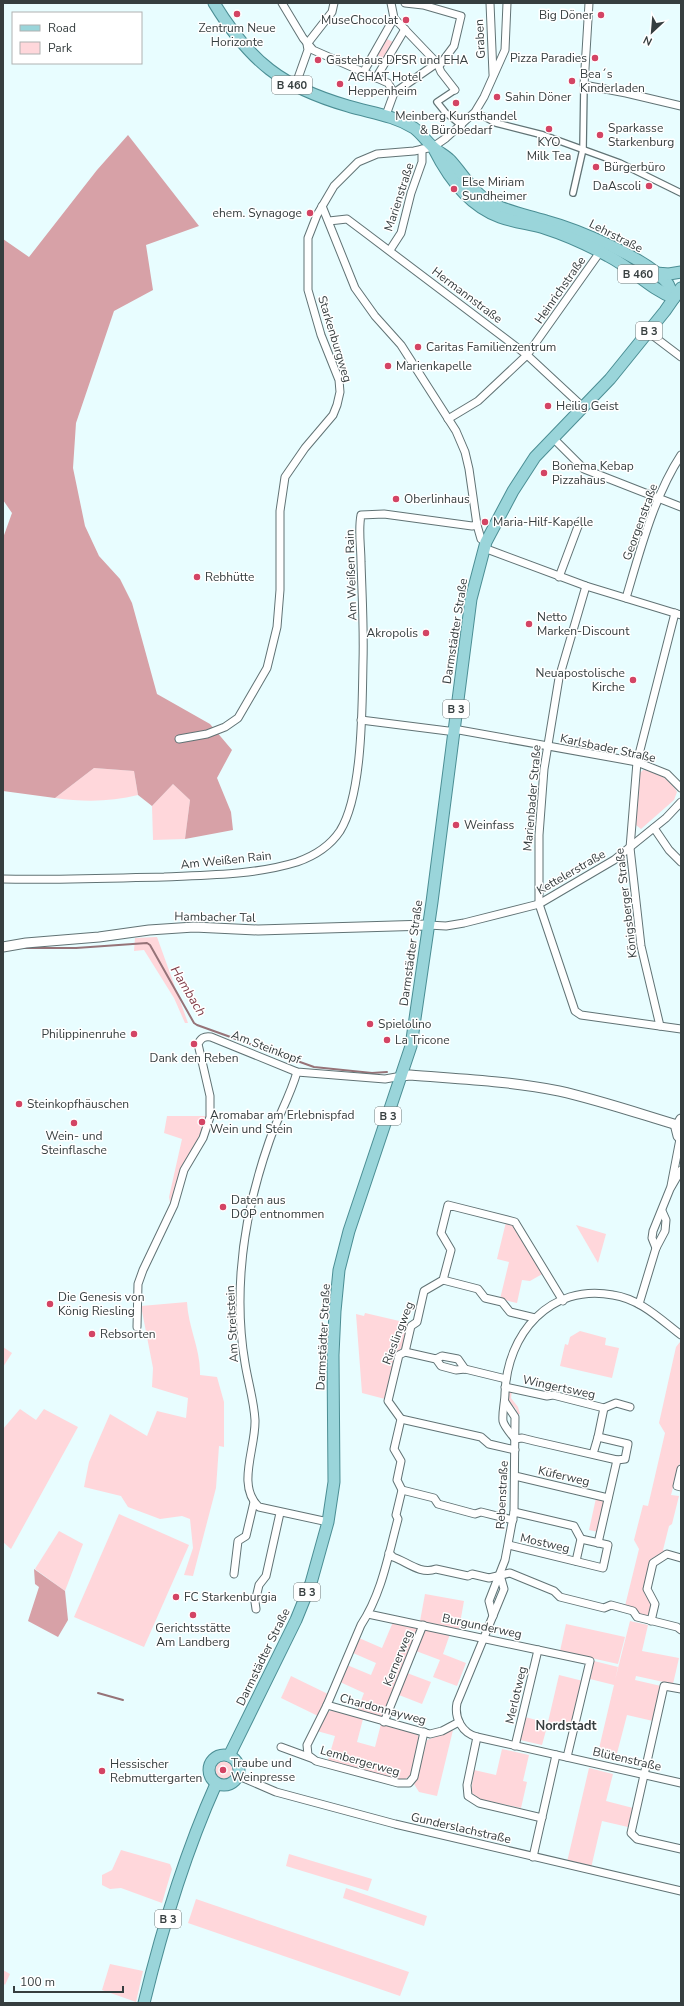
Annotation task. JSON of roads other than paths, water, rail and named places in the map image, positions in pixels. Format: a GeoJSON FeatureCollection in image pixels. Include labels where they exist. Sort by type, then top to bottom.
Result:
{"type":"FeatureCollection","features":[{"type":"Feature","properties":{"kind":"main road","name":"B 460"},"geometry":{"type":"LineString","coordinates":[[214,3],[237,38],[256,60],[273,73],[297,82],[338,103],[400,120],[419,132],[428,148]]}},
{"type":"Feature","properties":{"kind":"main road","name":"Lehrstraße"},"geometry":{"type":"LineString","coordinates":[[428,148],[452,180],[471,199],[488,211],[499,216],[560,234],[600,252],[629,268],[660,293],[678,301]]}},
{"type":"Feature","properties":{"kind":"main road","name":"Lehrstraße"},"geometry":{"type":"LineString","coordinates":[[428,148],[450,160],[471,187],[490,202],[504,209],[576,231],[635,260],[656,273],[668,284],[678,301]]}},
{"type":"Feature","properties":{"kind":"main road","name":"B 460"},"geometry":{"type":"LineString","coordinates":[[656,273],[669,274],[681,272]]}},
{"type":"Feature","properties":{"kind":"main road","name":"Darmstädter Straße"},"geometry":{"type":"LineString","coordinates":[[229,1756],[296,1620],[311,1583],[328,1522],[334,1482],[333,1355],[339,1270],[349,1231],[402,1076],[415,1023],[471,600],[485,545],[513,491],[535,457],[610,379],[648,332],[678,301],[681,288]]}},
{"type":"Feature","properties":{"kind":"main road"},"geometry":{"type":"LineString","coordinates":[[217,1756],[229,1756],[238,1764],[239,1776],[229,1785],[216,1784],[210,1778],[209,1766],[217,1756]]}},
{"type":"Feature","properties":{"kind":"main road","name":"B 3"},"geometry":{"type":"LineString","coordinates":[[144,2003],[172,1907],[195,1836],[216,1784]]}},
{"type":"Feature","properties":{"kind":"street"},"geometry":{"type":"LineString","coordinates":[[282,3],[307,44],[313,50],[364,71],[388,83],[394,93]]}},
{"type":"Feature","properties":{"kind":"street"},"geometry":{"type":"LineString","coordinates":[[297,82],[308,50],[307,44],[332,12],[334,3]]}},
{"type":"Feature","properties":{"kind":"street"},"geometry":{"type":"LineString","coordinates":[[391,3],[394,18],[438,64],[455,90],[438,102],[445,112],[462,126]]}},
{"type":"Feature","properties":{"kind":"street"},"geometry":{"type":"LineString","coordinates":[[386,115],[394,93],[438,64],[454,46],[461,16],[423,5],[405,3]]}},
{"type":"Feature","properties":{"kind":"street","name":"Graben"},"geometry":{"type":"LineString","coordinates":[[490,3],[493,74]]}},
{"type":"Feature","properties":{"kind":"street","name":"Graben"},"geometry":{"type":"LineString","coordinates":[[428,148],[462,126],[475,112],[484,97],[505,50],[507,3]]}},
{"type":"Feature","properties":{"kind":"street"},"geometry":{"type":"LineString","coordinates":[[572,193],[583,149],[584,85],[589,3]]}},
{"type":"Feature","properties":{"kind":"street"},"geometry":{"type":"LineString","coordinates":[[364,71],[394,18]]}},
{"type":"Feature","properties":{"kind":"street"},"geometry":{"type":"LineString","coordinates":[[376,78],[405,29]]}},
{"type":"Feature","properties":{"kind":"street"},"geometry":{"type":"LineString","coordinates":[[584,85],[681,106]]}},
{"type":"Feature","properties":{"kind":"street"},"geometry":{"type":"LineString","coordinates":[[475,112],[496,123],[544,135],[583,149],[655,179],[681,193]]}},
{"type":"Feature","properties":{"kind":"street","name":"Starkenburgweg"},"geometry":{"type":"LineString","coordinates":[[179,740],[207,734],[225,727],[238,718],[267,668],[277,627],[280,590],[280,511],[285,477],[305,448],[333,415],[337,405],[340,392],[339,380],[321,335],[308,290],[308,238],[322,206],[344,175],[358,162],[367,157],[394,151],[428,148]]}},
{"type":"Feature","properties":{"kind":"street","name":"Marienstraße"},"geometry":{"type":"LineString","coordinates":[[390,250],[401,233],[411,193],[428,148]]}},
{"type":"Feature","properties":{"kind":"street"},"geometry":{"type":"LineString","coordinates":[[322,206],[355,288],[375,316],[401,345],[448,419],[465,452],[477,525],[481,539],[485,545],[559,577],[678,614]]}},
{"type":"Feature","properties":{"kind":"street","name":"Hermannstraße"},"geometry":{"type":"LineString","coordinates":[[329,221],[347,219],[390,250],[527,355],[583,407]]}},
{"type":"Feature","properties":{"kind":"street","name":"Heinrichstraße"},"geometry":{"type":"LineString","coordinates":[[448,419],[478,401],[527,355],[600,252]]}},
{"type":"Feature","properties":{"kind":"street"},"geometry":{"type":"LineString","coordinates":[[648,332],[681,357]]}},
{"type":"Feature","properties":{"kind":"street"},"geometry":{"type":"LineString","coordinates":[[553,438],[584,469],[681,507]]}},
{"type":"Feature","properties":{"kind":"street","name":"Georgenstraße"},"geometry":{"type":"LineString","coordinates":[[626,598],[641,547],[659,499],[669,474],[681,455]]}},
{"type":"Feature","properties":{"kind":"street","name":"Am Weißen Rain"},"geometry":{"type":"LineString","coordinates":[[3,879],[111,878],[224,874],[287,864],[319,852],[330,843],[340,830],[346,818],[354,789],[361,720],[364,642],[361,515],[384,514],[472,526],[477,525]]}},
{"type":"Feature","properties":{"kind":"street"},"geometry":{"type":"LineString","coordinates":[[559,577],[580,521]]}},
{"type":"Feature","properties":{"kind":"street","name":"Marienbader Straße"},"geometry":{"type":"LineString","coordinates":[[586,586],[559,678],[547,747],[539,835],[539,904],[575,1011],[581,1015],[660,1026]]}},
{"type":"Feature","properties":{"kind":"street","name":"Königsberger Straße"},"geometry":{"type":"LineString","coordinates":[[660,1026],[641,946],[630,848],[637,762],[678,614]]}},
{"type":"Feature","properties":{"kind":"street","name":"Karlsbader Straße"},"geometry":{"type":"LineString","coordinates":[[361,720],[454,731],[637,762],[667,774],[681,788]]}},
{"type":"Feature","properties":{"kind":"street","name":"Kettelerstraße"},"geometry":{"type":"LineString","coordinates":[[428,925],[446,926],[464,923],[539,904],[614,860],[654,828],[681,802]]}},
{"type":"Feature","properties":{"kind":"street"},"geometry":{"type":"LineString","coordinates":[[654,828],[669,850],[681,862]]}},
{"type":"Feature","properties":{"kind":"street","name":"Hambacher Tal"},"geometry":{"type":"LineString","coordinates":[[3,946],[194,927],[258,930],[428,925]]}},
{"type":"Feature","properties":{"kind":"street"},"geometry":{"type":"LineString","coordinates":[[660,1026],[681,1028]]}},
{"type":"Feature","properties":{"kind":"street","name":"Am Steinkopf"},"geometry":{"type":"LineString","coordinates":[[137,1327],[138,1284],[143,1270],[174,1205],[184,1170],[203,1138],[210,1117],[210,1096],[198,1044],[200,1039],[206,1036],[211,1037],[297,1072],[385,1079],[402,1076]]}},
{"type":"Feature","properties":{"kind":"street","name":"Am Streitstein"},"geometry":{"type":"LineString","coordinates":[[254,1502],[247,1489],[254,1442],[255,1419],[245,1361],[241,1320],[242,1266],[246,1230],[254,1191],[269,1141],[291,1093],[297,1072]]}},
{"type":"Feature","properties":{"kind":"street"},"geometry":{"type":"LineString","coordinates":[[402,1076],[410,1075],[481,1080],[559,1091],[679,1122],[676,1132],[681,1139],[670,1189],[653,1235],[656,1248]]}},
{"type":"Feature","properties":{"kind":"street"},"geometry":{"type":"LineString","coordinates":[[670,1189],[681,1170]]}},
{"type":"Feature","properties":{"kind":"street"},"geometry":{"type":"LineString","coordinates":[[535,1318],[510,1312],[502,1302],[485,1298],[478,1289],[443,1280],[451,1250],[441,1233],[448,1205],[515,1222],[563,1301]]}},
{"type":"Feature","properties":{"kind":"street"},"geometry":{"type":"LineString","coordinates":[[662,1211],[666,1224],[656,1248],[639,1304],[681,1335]]}},
{"type":"Feature","properties":{"kind":"street","name":"Rieslingweg"},"geometry":{"type":"LineString","coordinates":[[401,1419],[388,1401],[399,1354],[405,1352],[411,1326],[417,1322],[424,1291],[443,1280]]}},
{"type":"Feature","properties":{"kind":"street","name":"Rebenstraße"},"geometry":{"type":"LineString","coordinates":[[514,1439],[503,1422],[506,1379],[514,1348],[526,1328],[535,1318],[563,1301],[581,1293],[594,1293],[624,1297],[639,1304]]}},
{"type":"Feature","properties":{"kind":"street"},"geometry":{"type":"LineString","coordinates":[[405,1352],[436,1359],[442,1356],[458,1359],[465,1369]]}},
{"type":"Feature","properties":{"kind":"street"},"geometry":{"type":"LineString","coordinates":[[436,1359],[441,1366],[456,1370],[465,1369],[506,1379]]}},
{"type":"Feature","properties":{"kind":"street","name":"Wingertsweg"},"geometry":{"type":"LineString","coordinates":[[506,1387],[546,1396],[553,1395],[604,1408],[616,1404],[630,1407]]}},
{"type":"Feature","properties":{"kind":"street","name":"Rebenstraße"},"geometry":{"type":"LineString","coordinates":[[459,1722],[456,1715],[457,1703],[493,1616],[489,1601],[500,1575],[509,1546],[514,1520],[515,1418],[505,1402]]}},
{"type":"Feature","properties":{"kind":"street"},"geometry":{"type":"LineString","coordinates":[[593,1454],[604,1408]]}},
{"type":"Feature","properties":{"kind":"street"},"geometry":{"type":"LineString","coordinates":[[368,1614],[380,1586],[398,1519],[396,1515],[402,1490],[397,1480],[401,1461],[394,1449],[401,1419],[481,1437],[488,1444],[515,1450]]}},
{"type":"Feature","properties":{"kind":"street"},"geometry":{"type":"LineString","coordinates":[[514,1439],[522,1438],[617,1460],[625,1460],[628,1444],[598,1437]]}},
{"type":"Feature","properties":{"kind":"street"},"geometry":{"type":"LineString","coordinates":[[598,1543],[617,1460]]}},
{"type":"Feature","properties":{"kind":"street"},"geometry":{"type":"LineString","coordinates":[[681,1469],[677,1486],[681,1487]]}},
{"type":"Feature","properties":{"kind":"street","name":"Küferweg"},"geometry":{"type":"LineString","coordinates":[[515,1476],[608,1498]]}},
{"type":"Feature","properties":{"kind":"street"},"geometry":{"type":"LineString","coordinates":[[402,1490],[434,1498],[438,1504],[475,1514],[480,1512],[514,1520]]}},
{"type":"Feature","properties":{"kind":"street"},"geometry":{"type":"LineString","coordinates":[[254,1502],[259,1507],[280,1513],[328,1522]]}},
{"type":"Feature","properties":{"kind":"street"},"geometry":{"type":"LineString","coordinates":[[234,1574],[238,1541],[246,1536],[254,1502]]}},
{"type":"Feature","properties":{"kind":"street","name":"Mostweg"},"geometry":{"type":"LineString","coordinates":[[514,1512],[574,1526],[581,1539],[576,1562]]}},
{"type":"Feature","properties":{"kind":"street"},"geometry":{"type":"LineString","coordinates":[[256,1609],[255,1602],[259,1585],[266,1576],[280,1513]]}},
{"type":"Feature","properties":{"kind":"street","name":"Mostweg"},"geometry":{"type":"LineString","coordinates":[[509,1546],[602,1568],[608,1545],[581,1539]]}},
{"type":"Feature","properties":{"kind":"street"},"geometry":{"type":"LineString","coordinates":[[389,1552],[393,1557],[404,1560],[408,1566],[431,1571],[436,1569],[468,1576],[472,1574],[489,1578],[510,1573],[554,1591],[560,1597],[604,1608],[610,1605],[633,1611],[638,1617],[677,1627],[681,1630]]}},
{"type":"Feature","properties":{"kind":"street"},"geometry":{"type":"LineString","coordinates":[[651,1621],[655,1604],[647,1589],[653,1563],[667,1554],[681,1558]]}},
{"type":"Feature","properties":{"kind":"street","name":"Burgunderweg"},"geometry":{"type":"LineString","coordinates":[[368,1614],[590,1662],[567,1757]]}},
{"type":"Feature","properties":{"kind":"street","name":"Chardonnayweg"},"geometry":{"type":"LineString","coordinates":[[368,1614],[361,1625],[327,1705],[424,1732],[436,1733],[459,1722]]}},
{"type":"Feature","properties":{"kind":"street","name":"Kernerweg"},"geometry":{"type":"LineString","coordinates":[[384,1722],[423,1625]]}},
{"type":"Feature","properties":{"kind":"street","name":"Merlotweg"},"geometry":{"type":"LineString","coordinates":[[515,1746],[538,1650]]}},
{"type":"Feature","properties":{"kind":"street"},"geometry":{"type":"LineString","coordinates":[[681,1689],[664,1686],[631,1833],[637,1839],[681,1849]]}},
{"type":"Feature","properties":{"kind":"street","name":"Lembergerweg"},"geometry":{"type":"LineString","coordinates":[[327,1705],[308,1745],[307,1750],[311,1758],[390,1781],[406,1784],[409,1783],[414,1777],[424,1732]]}},
{"type":"Feature","properties":{"kind":"street"},"geometry":{"type":"LineString","coordinates":[[459,1722],[464,1731],[478,1737],[567,1757]]}},
{"type":"Feature","properties":{"kind":"street"},"geometry":{"type":"LineString","coordinates":[[478,1737],[467,1785],[468,1796],[479,1803],[542,1818]]}},
{"type":"Feature","properties":{"kind":"street"},"geometry":{"type":"LineString","coordinates":[[281,1747],[311,1758]]}},
{"type":"Feature","properties":{"kind":"street"},"geometry":{"type":"LineString","coordinates":[[533,1857],[556,1755]]}},
{"type":"Feature","properties":{"kind":"street","name":"Blütenstraße"},"geometry":{"type":"LineString","coordinates":[[567,1757],[681,1783]]}},
{"type":"Feature","properties":{"kind":"street","name":"Gunderslachstraße"},"geometry":{"type":"LineString","coordinates":[[239,1776],[283,1794],[395,1824],[681,1891]]}},
{"type":"Feature","properties":{"kind":"waterway","name":"Hambach"},"geometry":{"type":"LineString","coordinates":[[22,948],[76,948],[147,943],[150,945],[194,1023],[197,1025],[314,1067],[372,1073],[387,1072]]}},
{"type":"Feature","properties":{"kind":"waterway"},"geometry":{"type":"LineString","coordinates":[[98,1693],[123,1700]]}},
{"type":"Feature","properties":{"kind":"place","name":"Zentrum Neue Horizonte"},"geometry":{"type":"Point","coordinates":[237,14]}},
{"type":"Feature","properties":{"kind":"place","name":"Big Döner"},"geometry":{"type":"Point","coordinates":[601,15]}},
{"type":"Feature","properties":{"kind":"place","name":"MuseChocolat"},"geometry":{"type":"Point","coordinates":[406,20]}},
{"type":"Feature","properties":{"kind":"place","name":"Pizza Paradies"},"geometry":{"type":"Point","coordinates":[595,58]}},
{"type":"Feature","properties":{"kind":"place","name":"Gästehaus DFSR und EHA"},"geometry":{"type":"Point","coordinates":[318,60]}},
{"type":"Feature","properties":{"kind":"place","name":"Bea´s Kinderladen"},"geometry":{"type":"Point","coordinates":[572,81]}},
{"type":"Feature","properties":{"kind":"place","name":"ACHAT Hotel Heppenheim"},"geometry":{"type":"Point","coordinates":[340,84]}},
{"type":"Feature","properties":{"kind":"place","name":"Sahin Döner"},"geometry":{"type":"Point","coordinates":[497,97]}},
{"type":"Feature","properties":{"kind":"place","name":"Meinberg Kunsthandel & Bürobedarf"},"geometry":{"type":"Point","coordinates":[456,103]}},
{"type":"Feature","properties":{"kind":"place","name":"KYO Milk Tea"},"geometry":{"type":"Point","coordinates":[549,129]}},
{"type":"Feature","properties":{"kind":"place","name":"Sparkasse Starkenburg"},"geometry":{"type":"Point","coordinates":[600,135]}},
{"type":"Feature","properties":{"kind":"place","name":"Bürgerbüro"},"geometry":{"type":"Point","coordinates":[596,167]}},
{"type":"Feature","properties":{"kind":"place","name":"DaAscoli"},"geometry":{"type":"Point","coordinates":[649,186]}},
{"type":"Feature","properties":{"kind":"place","name":"Else Miriam Sundheimer"},"geometry":{"type":"Point","coordinates":[454,189]}},
{"type":"Feature","properties":{"kind":"place","name":"ehem. Synagoge"},"geometry":{"type":"Point","coordinates":[310,213]}},
{"type":"Feature","properties":{"kind":"place","name":"Caritas Familienzentrum"},"geometry":{"type":"Point","coordinates":[418,347]}},
{"type":"Feature","properties":{"kind":"place","name":"Marienkapelle"},"geometry":{"type":"Point","coordinates":[388,366]}},
{"type":"Feature","properties":{"kind":"place","name":"Heilig Geist"},"geometry":{"type":"Point","coordinates":[548,406]}},
{"type":"Feature","properties":{"kind":"place","name":"Bonema Kebap Pizzahaus"},"geometry":{"type":"Point","coordinates":[544,473]}},
{"type":"Feature","properties":{"kind":"place","name":"Oberlinhaus"},"geometry":{"type":"Point","coordinates":[396,499]}},
{"type":"Feature","properties":{"kind":"place","name":"Maria-Hilf-Kapelle"},"geometry":{"type":"Point","coordinates":[485,522]}},
{"type":"Feature","properties":{"kind":"place","name":"Rebhütte"},"geometry":{"type":"Point","coordinates":[197,577]}},
{"type":"Feature","properties":{"kind":"place","name":"Netto Marken-Discount"},"geometry":{"type":"Point","coordinates":[529,624]}},
{"type":"Feature","properties":{"kind":"place","name":"Akropolis"},"geometry":{"type":"Point","coordinates":[426,633]}},
{"type":"Feature","properties":{"kind":"place","name":"Neuapostolische Kirche"},"geometry":{"type":"Point","coordinates":[633,680]}},
{"type":"Feature","properties":{"kind":"place","name":"Weinfass"},"geometry":{"type":"Point","coordinates":[456,825]}},
{"type":"Feature","properties":{"kind":"place","name":"Spielolino"},"geometry":{"type":"Point","coordinates":[370,1024]}},
{"type":"Feature","properties":{"kind":"place","name":"Philippinenruhe"},"geometry":{"type":"Point","coordinates":[134,1034]}},
{"type":"Feature","properties":{"kind":"place","name":"La Tricone"},"geometry":{"type":"Point","coordinates":[387,1040]}},
{"type":"Feature","properties":{"kind":"place","name":"Dank den Reben"},"geometry":{"type":"Point","coordinates":[194,1044]}},
{"type":"Feature","properties":{"kind":"place","name":"Steinkopfhäuschen"},"geometry":{"type":"Point","coordinates":[19,1104]}},
{"type":"Feature","properties":{"kind":"place","name":"Aromabar am Erlebnispfad Wein und Stein"},"geometry":{"type":"Point","coordinates":[202,1122]}},
{"type":"Feature","properties":{"kind":"place","name":"Wein- und Steinflasche"},"geometry":{"type":"Point","coordinates":[74,1123]}},
{"type":"Feature","properties":{"kind":"place","name":"Daten aus DOP entnommen"},"geometry":{"type":"Point","coordinates":[223,1207]}},
{"type":"Feature","properties":{"kind":"place","name":"Die Genesis von König Riesling"},"geometry":{"type":"Point","coordinates":[50,1304]}},
{"type":"Feature","properties":{"kind":"place","name":"Rebsorten"},"geometry":{"type":"Point","coordinates":[92,1334]}},
{"type":"Feature","properties":{"kind":"place","name":"FC Starkenburgia"},"geometry":{"type":"Point","coordinates":[176,1597]}},
{"type":"Feature","properties":{"kind":"place","name":"Gerichtsstätte Am Landberg"},"geometry":{"type":"Point","coordinates":[193,1615]}},
{"type":"Feature","properties":{"kind":"place","name":"Traube und Weinpresse"},"geometry":{"type":"Point","coordinates":[223,1770]}},
{"type":"Feature","properties":{"kind":"place","name":"Hessischer Rebmuttergarten"},"geometry":{"type":"Point","coordinates":[102,1771]}},
{"type":"Feature","properties":{"kind":"district","name":"Nordstadt"},"geometry":{"type":"Point","coordinates":[566,1726]}}]}
